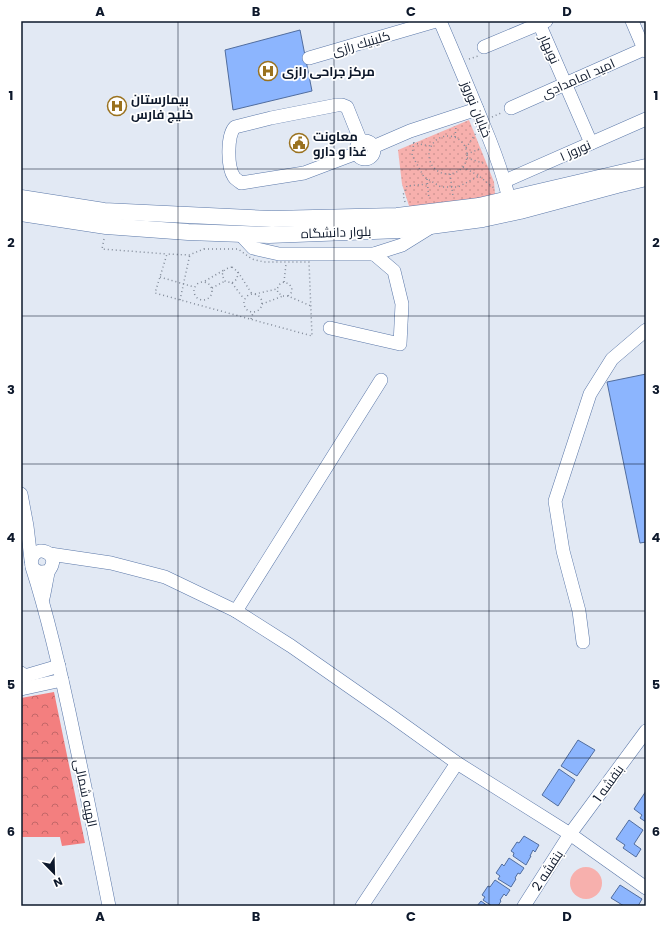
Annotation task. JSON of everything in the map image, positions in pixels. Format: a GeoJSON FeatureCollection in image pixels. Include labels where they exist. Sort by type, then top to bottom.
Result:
{"type":"FeatureCollection","features":[{"type":"Feature","properties":{"kind":"main road","name":"بلوار دانشگاه"},"geometry":{"type":"LineString","coordinates":[[21,198],[104,211],[272,219],[401,215],[479,206],[646,167]]}},
{"type":"Feature","properties":{"kind":"main road","name":"بلوار دانشگاه"},"geometry":{"type":"LineString","coordinates":[[21,213],[106,226],[188,232],[270,235],[400,230],[498,216],[646,178]]}},
{"type":"Feature","properties":{"kind":"street","name":"كلينيك رازی"},"geometry":{"type":"LineString","coordinates":[[309,58],[436,21]]}},
{"type":"Feature","properties":{"kind":"street","name":"خیابان نوروز"},"geometry":{"type":"LineString","coordinates":[[440,21],[491,144],[509,199]]}},
{"type":"Feature","properties":{"kind":"street"},"geometry":{"type":"LineString","coordinates":[[632,21],[645,50]]}},
{"type":"Feature","properties":{"kind":"street"},"geometry":{"type":"LineString","coordinates":[[484,47],[541,22]]}},
{"type":"Feature","properties":{"kind":"street","name":"نوبهار"},"geometry":{"type":"LineString","coordinates":[[541,22],[591,143]]}},
{"type":"Feature","properties":{"kind":"street","name":"امید امامدادی"},"geometry":{"type":"LineString","coordinates":[[511,108],[645,50]]}},
{"type":"Feature","properties":{"kind":"street"},"geometry":{"type":"LineString","coordinates":[[364,147],[347,107],[342,105],[333,106],[235,126],[230,136],[230,168],[234,177],[241,183],[304,173],[364,147],[477,109]]}},
{"type":"Feature","properties":{"kind":"street","name":"نوروز ۱"},"geometry":{"type":"LineString","coordinates":[[504,181],[646,119]]}},
{"type":"Feature","properties":{"kind":"street"},"geometry":{"type":"LineString","coordinates":[[240,234],[253,248],[279,254],[286,258],[374,254],[402,245],[434,225]]}},
{"type":"Feature","properties":{"kind":"street"},"geometry":{"type":"LineString","coordinates":[[330,328],[400,344],[402,304],[394,270],[374,254]]}},
{"type":"Feature","properties":{"kind":"street"},"geometry":{"type":"LineString","coordinates":[[583,642],[579,611],[564,551],[555,502],[590,394],[612,359],[646,330]]}},
{"type":"Feature","properties":{"kind":"street"},"geometry":{"type":"LineString","coordinates":[[236,611],[381,380]]}},
{"type":"Feature","properties":{"kind":"street","name":"الهیه شمالی"},"geometry":{"type":"LineString","coordinates":[[21,494],[32,563],[43,600],[59,666],[109,906]]}},
{"type":"Feature","properties":{"kind":"street"},"geometry":{"type":"LineString","coordinates":[[27,526],[49,561],[43,600]]}},
{"type":"Feature","properties":{"kind":"street"},"geometry":{"type":"LineString","coordinates":[[49,561],[43,572],[37,571],[32,563],[34,555],[39,551],[49,561],[82,560],[111,563],[165,577],[236,611],[291,646],[457,764],[570,834],[646,888]]}},
{"type":"Feature","properties":{"kind":"street"},"geometry":{"type":"LineString","coordinates":[[21,673],[25,676],[59,666]]}},
{"type":"Feature","properties":{"kind":"street"},"geometry":{"type":"LineString","coordinates":[[21,689],[62,680]]}},
{"type":"Feature","properties":{"kind":"street","name":"بنفشه 1"},"geometry":{"type":"LineString","coordinates":[[570,834],[646,731]]}},
{"type":"Feature","properties":{"kind":"street"},"geometry":{"type":"LineString","coordinates":[[362,906],[457,764]]}},
{"type":"Feature","properties":{"kind":"street","name":"بنفشه 2"},"geometry":{"type":"LineString","coordinates":[[524,906],[570,834]]}},
{"type":"Feature","properties":{"kind":"path"},"geometry":{"type":"LineString","coordinates":[[458,63],[484,54],[484,47]]}},
{"type":"Feature","properties":{"kind":"path"},"geometry":{"type":"LineString","coordinates":[[417,129],[412,155],[424,177],[441,187],[458,187],[478,176]]}},
{"type":"Feature","properties":{"kind":"path"},"geometry":{"type":"LineString","coordinates":[[448,136],[455,137],[462,142],[466,148],[467,154],[463,167],[457,172],[442,174],[435,170],[432,166],[428,154],[435,141],[441,137],[448,136]]}},
{"type":"Feature","properties":{"kind":"path"},"geometry":{"type":"LineString","coordinates":[[414,144],[431,146]]}},
{"type":"Feature","properties":{"kind":"path"},"geometry":{"type":"LineString","coordinates":[[467,154],[491,144]]}},
{"type":"Feature","properties":{"kind":"path"},"geometry":{"type":"LineString","coordinates":[[467,158],[500,168]]}},
{"type":"Feature","properties":{"kind":"path"},"geometry":{"type":"LineString","coordinates":[[463,167],[509,199]]}},
{"type":"Feature","properties":{"kind":"path"},"geometry":{"type":"LineString","coordinates":[[450,174],[455,209]]}},
{"type":"Feature","properties":{"kind":"path"},"geometry":{"type":"LineString","coordinates":[[423,213],[429,198],[427,179]]}},
{"type":"Feature","properties":{"kind":"path"},"geometry":{"type":"LineString","coordinates":[[401,215],[405,202],[403,196],[407,186],[427,184]]}},
{"type":"Feature","properties":{"kind":"path"},"geometry":{"type":"LineString","coordinates":[[106,226],[102,249],[189,255],[204,249],[238,249],[252,259],[264,262],[286,258],[308,262],[312,336],[155,293],[167,254]]}},
{"type":"Feature","properties":{"kind":"path"},"geometry":{"type":"LineString","coordinates":[[180,300],[190,254]]}},
{"type":"Feature","properties":{"kind":"path"},"geometry":{"type":"LineString","coordinates":[[284,282],[286,258]]}},
{"type":"Feature","properties":{"kind":"path"},"geometry":{"type":"LineString","coordinates":[[194,287],[200,282],[204,282],[225,269],[232,267],[238,272],[252,294]]}},
{"type":"Feature","properties":{"kind":"path"},"geometry":{"type":"LineString","coordinates":[[225,269],[222,275],[225,281]]}},
{"type":"Feature","properties":{"kind":"path"},"geometry":{"type":"LineString","coordinates":[[232,283],[238,279],[238,272]]}},
{"type":"Feature","properties":{"kind":"path"},"geometry":{"type":"LineString","coordinates":[[160,277],[194,287]]}},
{"type":"Feature","properties":{"kind":"path"},"geometry":{"type":"LineString","coordinates":[[212,288],[225,281],[232,283],[244,299]]}},
{"type":"Feature","properties":{"kind":"path"},"geometry":{"type":"LineString","coordinates":[[194,287],[194,295],[199,300],[206,301],[212,296],[212,288],[207,282],[204,282]]}},
{"type":"Feature","properties":{"kind":"path"},"geometry":{"type":"LineString","coordinates":[[284,282],[280,284],[277,289],[248,294],[244,299],[243,306],[247,311],[253,313],[259,310],[262,304],[282,296],[288,296],[311,306]]}},
{"type":"Feature","properties":{"kind":"path"},"geometry":{"type":"LineString","coordinates":[[284,282],[289,284],[292,288],[291,293],[288,296]]}},
{"type":"Feature","properties":{"kind":"path"},"geometry":{"type":"LineString","coordinates":[[277,289],[278,294],[282,296]]}},
{"type":"Feature","properties":{"kind":"path"},"geometry":{"type":"LineString","coordinates":[[255,294],[260,298],[262,304]]}},
{"type":"Feature","properties":{"kind":"path"},"geometry":{"type":"LineString","coordinates":[[196,304],[199,300]]}},
{"type":"Feature","properties":{"kind":"path"},"geometry":{"type":"LineString","coordinates":[[251,320],[253,313]]}},
{"type":"Feature","properties":{"kind":"shaded area"},"geometry":{"type":"Polygon","coordinates":[[[469,120],[494,182],[495,194],[487,197],[410,209],[402,184],[398,150],[469,120]]]}},
{"type":"Feature","properties":{"kind":"shaded area"},"geometry":{"type":"Polygon","coordinates":[[[586,867],[592,868],[599,874],[602,883],[601,889],[595,896],[586,899],[580,898],[573,892],[570,883],[571,877],[577,870],[586,867]]]}},
{"type":"Feature","properties":{"kind":"green space"},"geometry":{"type":"Polygon","coordinates":[[[54,692],[85,843],[62,846],[60,837],[21,837],[21,698],[54,692]]]}},
{"type":"Feature","properties":{"kind":"building","name":"مرکز جراحی رازی"},"geometry":{"type":"Polygon","coordinates":[[[300,30],[312,91],[233,110],[225,50],[300,30]]]}},
{"type":"Feature","properties":{"kind":"building"},"geometry":{"type":"Polygon","coordinates":[[[646,374],[646,542],[640,543],[607,382],[646,374]]]}},
{"type":"Feature","properties":{"kind":"building"},"geometry":{"type":"Polygon","coordinates":[[[578,740],[595,750],[577,776],[561,766],[578,740]]]}},
{"type":"Feature","properties":{"kind":"building"},"geometry":{"type":"Polygon","coordinates":[[[559,769],[575,780],[558,806],[542,795],[559,769]]]}},
{"type":"Feature","properties":{"kind":"building"},"geometry":{"type":"Polygon","coordinates":[[[646,791],[646,822],[640,818],[642,815],[634,809],[646,791]]]}},
{"type":"Feature","properties":{"kind":"building"},"geometry":{"type":"Polygon","coordinates":[[[629,820],[643,830],[634,844],[641,849],[636,857],[623,848],[625,845],[616,839],[629,820]]]}},
{"type":"Feature","properties":{"kind":"building"},"geometry":{"type":"Polygon","coordinates":[[[524,836],[539,845],[535,852],[533,850],[526,865],[513,856],[514,853],[511,851],[517,842],[519,843],[524,836]]]}},
{"type":"Feature","properties":{"kind":"building"},"geometry":{"type":"Polygon","coordinates":[[[509,858],[524,868],[520,874],[518,873],[511,887],[498,879],[500,876],[496,873],[502,864],[504,866],[509,858]]]}},
{"type":"Feature","properties":{"kind":"building"},"geometry":{"type":"Polygon","coordinates":[[[495,880],[510,890],[506,896],[504,894],[498,906],[492,906],[483,900],[485,897],[482,895],[488,886],[490,887],[495,880]]]}},
{"type":"Feature","properties":{"kind":"building"},"geometry":{"type":"Polygon","coordinates":[[[620,885],[642,899],[638,906],[624,906],[611,898],[620,885]]]}},
{"type":"Feature","properties":{"kind":"building"},"geometry":{"type":"Polygon","coordinates":[[[481,901],[488,906],[477,906],[481,901]]]}},
{"type":"Feature","properties":{"kind":"place","name":"مرکز جراحی رازی"},"geometry":{"type":"Point","coordinates":[268,71]}},
{"type":"Feature","properties":{"kind":"place","name":"بیمارستان خلیج فارس"},"geometry":{"type":"Point","coordinates":[117,106]}},
{"type":"Feature","properties":{"kind":"place","name":"معاونت غذا و دارو"},"geometry":{"type":"Point","coordinates":[299,143]}}]}
